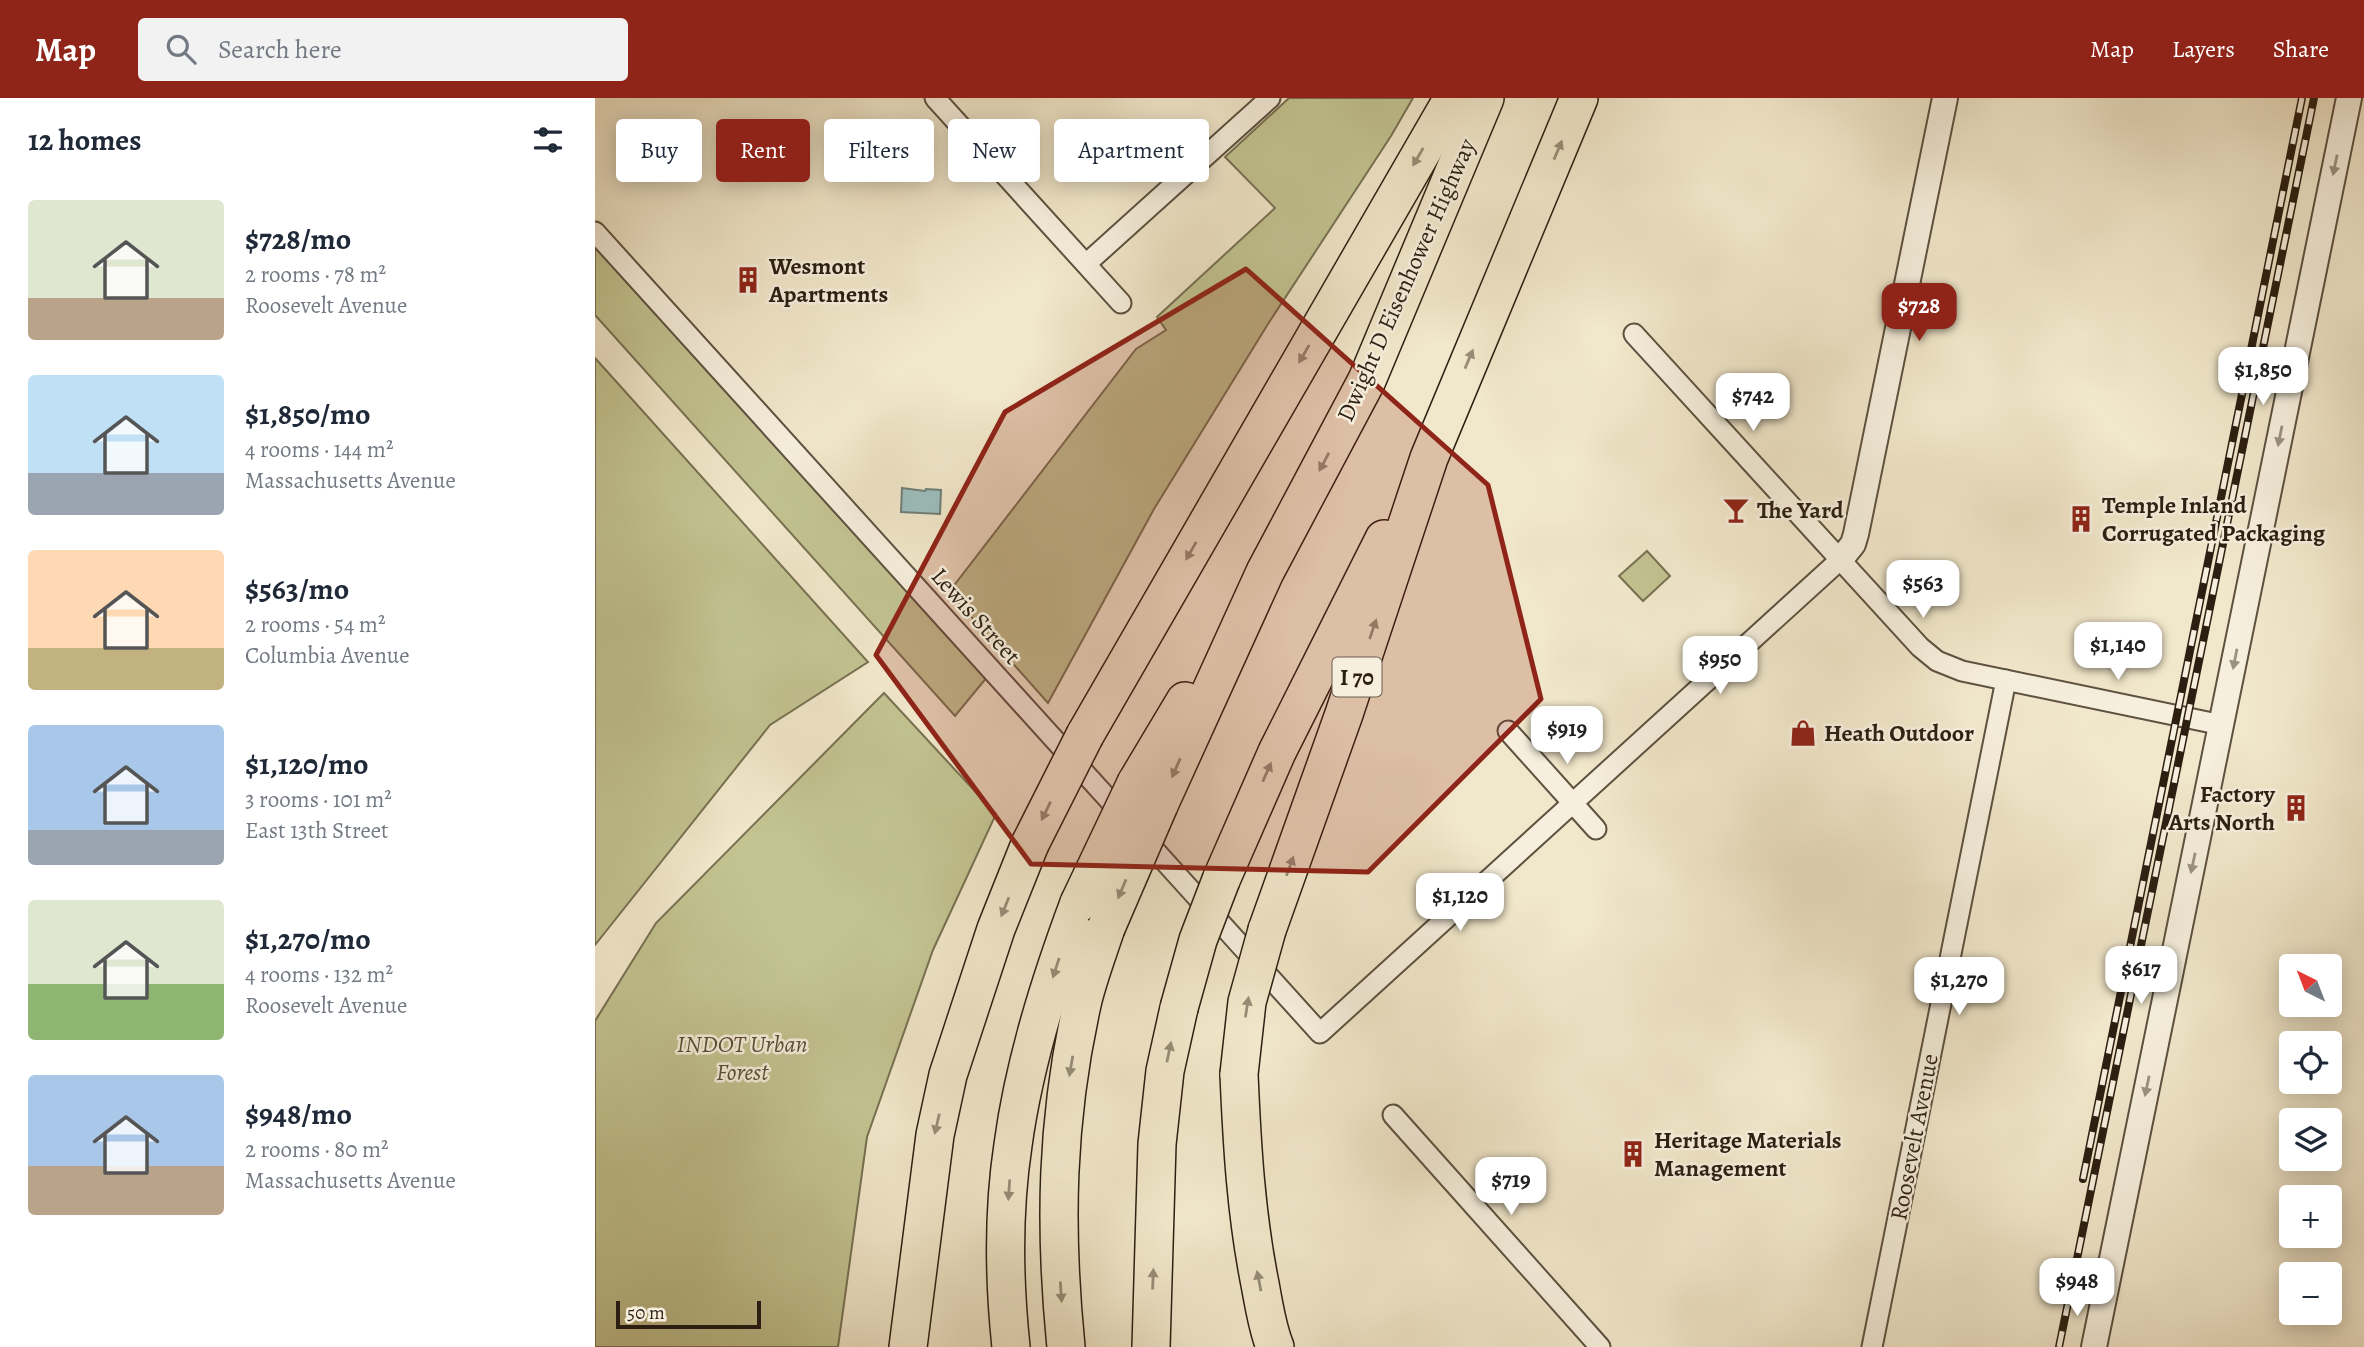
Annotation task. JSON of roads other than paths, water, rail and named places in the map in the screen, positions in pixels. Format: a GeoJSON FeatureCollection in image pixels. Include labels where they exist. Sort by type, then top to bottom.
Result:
{"type":"FeatureCollection","features":[{"type":"Feature","properties":{"kind":"highway"},"geometry":{"type":"LineString","coordinates":[[908,1347],[932,1149],[949,1074],[996,929],[1030,844],[1086,734],[1453,98]]}},
{"type":"Feature","properties":{"kind":"highway","name":"Dwight D Eisenhower Highway"},"geometry":{"type":"LineString","coordinates":[[1148,794],[1367,380],[1485,98]]}},
{"type":"Feature","properties":{"kind":"highway","name":"I 70"},"geometry":{"type":"LineString","coordinates":[[1275,1347],[1269,1331],[1256,1266],[1243,1173],[1239,1074],[1247,1002],[1266,930],[1331,750],[1443,422],[1579,98]]}},
{"type":"Feature","properties":{"kind":"highway"},"geometry":{"type":"LineString","coordinates":[[1151,1347],[1157,1144],[1165,1071],[1198,940],[1277,751],[1443,422]]}},
{"type":"Feature","properties":{"kind":"highway"},"geometry":{"type":"LineString","coordinates":[[1011,1347],[1006,1304],[1006,1224],[1013,1145],[1031,1054],[1053,976],[1079,903],[1148,794]]}},
{"type":"Feature","properties":{"kind":"highway"},"geometry":{"type":"LineString","coordinates":[[1066,1347],[1057,1216],[1060,1142],[1070,1070],[1083,998],[1148,794]]}},
{"type":"Feature","properties":{"kind":"street"},"geometry":{"type":"LineString","coordinates":[[935,98],[1121,303]]}},
{"type":"Feature","properties":{"kind":"street"},"geometry":{"type":"LineString","coordinates":[[1086,264],[1270,98]]}},
{"type":"Feature","properties":{"kind":"street"},"geometry":{"type":"LineString","coordinates":[[1573,803],[1841,559],[1853,544],[1945,98]]}},
{"type":"Feature","properties":{"kind":"street"},"geometry":{"type":"LineString","coordinates":[[2094,1347],[2349,98]]}},
{"type":"Feature","properties":{"kind":"street","name":"Lewis Street"},"geometry":{"type":"LineString","coordinates":[[595,232],[1320,1033],[1573,803]]}},
{"type":"Feature","properties":{"kind":"street"},"geometry":{"type":"LineString","coordinates":[[1635,334],[1930,656],[1944,665],[1962,671],[2222,724]]}},
{"type":"Feature","properties":{"kind":"street","name":"Roosevelt Avenue"},"geometry":{"type":"LineString","coordinates":[[1872,1347],[2006,680]]}},
{"type":"Feature","properties":{"kind":"street"},"geometry":{"type":"LineString","coordinates":[[1508,731],[1596,829]]}},
{"type":"Feature","properties":{"kind":"street"},"geometry":{"type":"LineString","coordinates":[[1393,1115],[1600,1347]]}},
{"type":"Feature","properties":{"kind":"water"},"geometry":{"type":"Polygon","coordinates":[[[902,488],[941,490],[940,514],[901,512],[902,488]]]}},
{"type":"Feature","properties":{"kind":"railway"},"geometry":{"type":"LineString","coordinates":[[2083,1179],[2302,98]]}},
{"type":"Feature","properties":{"kind":"railway"},"geometry":{"type":"LineString","coordinates":[[2059,1347],[2314,98]]}},
{"type":"Feature","properties":{"kind":"place","name":"Wesmont Apartments"},"geometry":{"type":"Point","coordinates":[748,280]}},
{"type":"Feature","properties":{"kind":"place","name":"The Yard"},"geometry":{"type":"Point","coordinates":[1736,510]}},
{"type":"Feature","properties":{"kind":"place","name":"Temple Inland Corrugated Packaging"},"geometry":{"type":"Point","coordinates":[2081,519]}},
{"type":"Feature","properties":{"kind":"place","name":"Heath Outdoor"},"geometry":{"type":"Point","coordinates":[1803,733]}},
{"type":"Feature","properties":{"kind":"place","name":"Factory Arts North"},"geometry":{"type":"Point","coordinates":[2296,808]}},
{"type":"Feature","properties":{"kind":"place","name":"Heritage Materials Management"},"geometry":{"type":"Point","coordinates":[1633,1154]}},
{"type":"Feature","properties":{"kind":"park label","name":"INDOT Urban Forest"},"geometry":{"type":"Point","coordinates":[742,1058]}}]}
